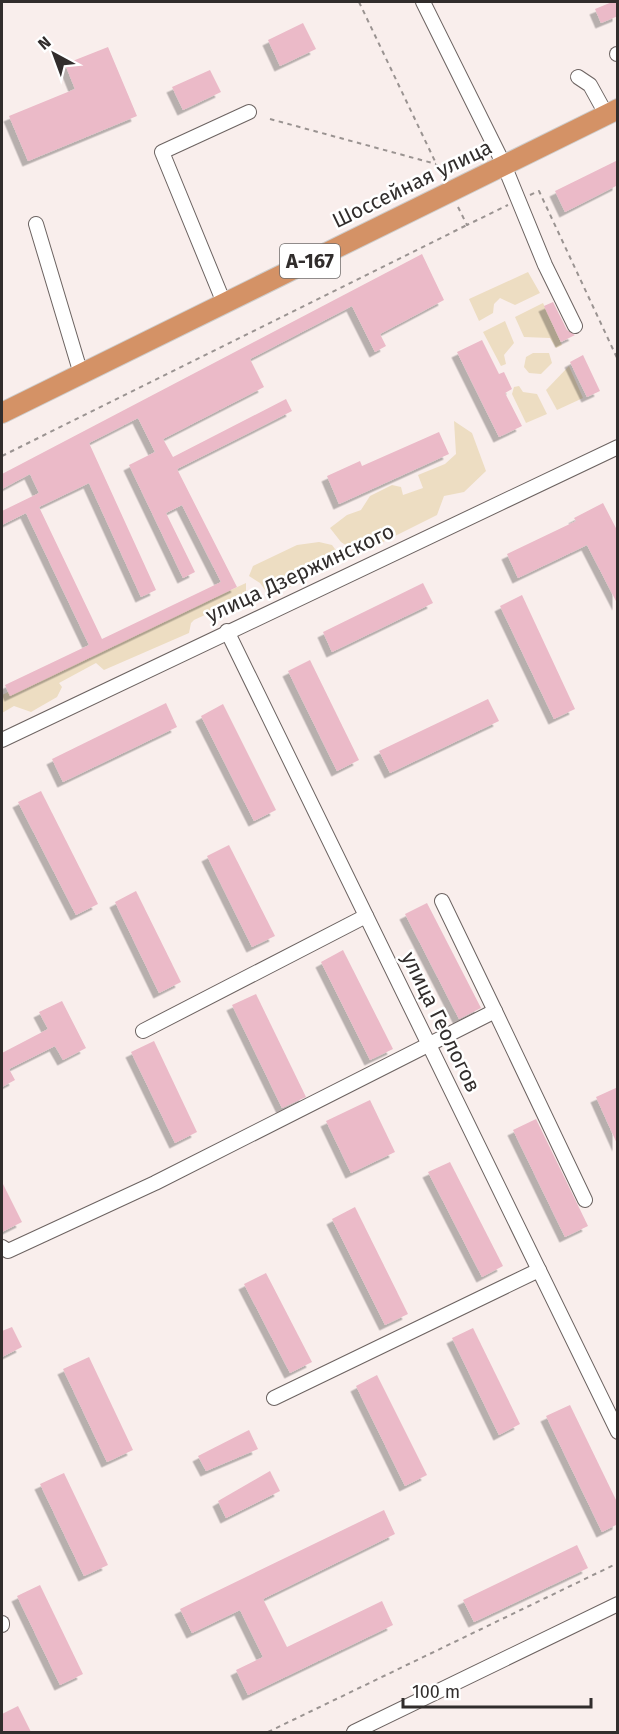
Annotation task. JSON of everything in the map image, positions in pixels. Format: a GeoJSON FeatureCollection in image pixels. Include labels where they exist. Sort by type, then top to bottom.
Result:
{"type":"FeatureCollection","features":[{"type":"Feature","properties":{"kind":"highway","name":"Шоссейная улица"},"geometry":{"type":"LineString","coordinates":[[2,413],[612,112]]}},
{"type":"Feature","properties":{"kind":"street"},"geometry":{"type":"LineString","coordinates":[[423,2],[504,165],[540,255],[575,326]]}},
{"type":"Feature","properties":{"kind":"street"},"geometry":{"type":"LineString","coordinates":[[578,77],[590,85],[612,112]]}},
{"type":"Feature","properties":{"kind":"street"},"geometry":{"type":"LineString","coordinates":[[224,303],[162,152],[249,112]]}},
{"type":"Feature","properties":{"kind":"street"},"geometry":{"type":"LineString","coordinates":[[36,225],[81,374]]}},
{"type":"Feature","properties":{"kind":"street","name":"улица Дзержинского"},"geometry":{"type":"LineString","coordinates":[[2,740],[618,447]]}},
{"type":"Feature","properties":{"kind":"street","name":"улица Геологов"},"geometry":{"type":"LineString","coordinates":[[227,631],[618,1432]]}},
{"type":"Feature","properties":{"kind":"street"},"geometry":{"type":"LineString","coordinates":[[442,901],[585,1200]]}},
{"type":"Feature","properties":{"kind":"street"},"geometry":{"type":"LineString","coordinates":[[143,1031],[366,916]]}},
{"type":"Feature","properties":{"kind":"street"},"geometry":{"type":"LineString","coordinates":[[2,1247],[8,1251],[155,1184],[495,1011]]}},
{"type":"Feature","properties":{"kind":"street"},"geometry":{"type":"LineString","coordinates":[[274,1398],[539,1270]]}},
{"type":"Feature","properties":{"kind":"street"},"geometry":{"type":"LineString","coordinates":[[354,1732],[618,1604]]}},
{"type":"Feature","properties":{"kind":"path"},"geometry":{"type":"LineString","coordinates":[[270,120],[436,164]]}},
{"type":"Feature","properties":{"kind":"path"},"geometry":{"type":"LineString","coordinates":[[2,456],[467,225]]}},
{"type":"Feature","properties":{"kind":"path"},"geometry":{"type":"LineString","coordinates":[[268,1732],[618,1563]]}},
{"type":"Feature","properties":{"kind":"shaded area"},"geometry":{"type":"Polygon","coordinates":[[[528,272],[540,293],[515,305],[500,298],[494,304],[493,313],[479,321],[469,299],[528,272]]]}},
{"type":"Feature","properties":{"kind":"shaded area"},"geometry":{"type":"Polygon","coordinates":[[[543,303],[562,345],[556,348],[550,338],[524,337],[515,317],[543,303]]]}},
{"type":"Feature","properties":{"kind":"shaded area"},"geometry":{"type":"Polygon","coordinates":[[[505,321],[514,343],[504,355],[506,364],[501,366],[483,332],[505,321]]]}},
{"type":"Feature","properties":{"kind":"shaded area"},"geometry":{"type":"Polygon","coordinates":[[[533,353],[549,353],[552,363],[541,374],[529,373],[524,367],[526,357],[533,353]]]}},
{"type":"Feature","properties":{"kind":"shaded area"},"geometry":{"type":"Polygon","coordinates":[[[569,366],[583,398],[557,410],[546,390],[569,366]]]}},
{"type":"Feature","properties":{"kind":"shaded area"},"geometry":{"type":"Polygon","coordinates":[[[519,386],[523,392],[537,394],[547,414],[526,423],[512,394],[514,387],[519,386]]]}},
{"type":"Feature","properties":{"kind":"shaded area"},"geometry":{"type":"Polygon","coordinates":[[[454,421],[472,433],[486,471],[464,492],[444,496],[437,515],[359,554],[341,542],[330,528],[347,515],[361,510],[370,496],[392,485],[401,487],[403,495],[423,488],[418,475],[445,464],[456,454],[454,421]]]}},
{"type":"Feature","properties":{"kind":"shaded area"},"geometry":{"type":"Polygon","coordinates":[[[319,542],[332,545],[338,553],[337,563],[270,597],[260,583],[249,576],[253,566],[297,545],[319,542]]]}},
{"type":"Feature","properties":{"kind":"shaded area"},"geometry":{"type":"Polygon","coordinates":[[[246,583],[246,596],[194,620],[189,633],[104,670],[96,663],[59,683],[62,687],[57,697],[31,712],[14,706],[2,713],[2,695],[246,583]]]}},
{"type":"Feature","properties":{"kind":"building"},"geometry":{"type":"Polygon","coordinates":[[[618,2],[618,16],[601,23],[595,9],[618,2]]]}},
{"type":"Feature","properties":{"kind":"building"},"geometry":{"type":"Polygon","coordinates":[[[303,23],[316,49],[280,66],[268,40],[303,23]]]}},
{"type":"Feature","properties":{"kind":"building"},"geometry":{"type":"Polygon","coordinates":[[[108,47],[137,116],[28,161],[9,116],[75,89],[65,64],[108,47]]]}},
{"type":"Feature","properties":{"kind":"building"},"geometry":{"type":"Polygon","coordinates":[[[210,70],[221,92],[183,110],[172,87],[210,70]]]}},
{"type":"Feature","properties":{"kind":"building"},"geometry":{"type":"Polygon","coordinates":[[[618,160],[618,185],[565,212],[555,191],[618,160]]]}},
{"type":"Feature","properties":{"kind":"building"},"geometry":{"type":"Polygon","coordinates":[[[422,254],[444,300],[380,334],[386,346],[375,352],[352,306],[250,359],[264,387],[163,439],[173,457],[286,399],[292,411],[177,469],[237,587],[10,696],[5,685],[89,645],[26,513],[2,525],[2,511],[39,493],[30,474],[2,489],[2,474],[422,254]],[[138,418],[89,443],[156,590],[141,597],[89,483],[39,507],[102,639],[221,582],[182,505],[166,513],[195,572],[183,578],[129,465],[155,452],[138,418]]]}},
{"type":"Feature","properties":{"kind":"building"},"geometry":{"type":"Polygon","coordinates":[[[553,302],[567,330],[575,335],[561,342],[544,306],[553,302]]]}},
{"type":"Feature","properties":{"kind":"building"},"geometry":{"type":"Polygon","coordinates":[[[482,340],[499,374],[504,372],[512,389],[505,393],[522,426],[499,437],[457,352],[482,340]]]}},
{"type":"Feature","properties":{"kind":"building"},"geometry":{"type":"Polygon","coordinates":[[[583,355],[600,391],[587,397],[570,362],[583,355]]]}},
{"type":"Feature","properties":{"kind":"building"},"geometry":{"type":"Polygon","coordinates":[[[439,432],[449,454],[339,504],[327,476],[360,461],[362,466],[439,432]]]}},
{"type":"Feature","properties":{"kind":"building"},"geometry":{"type":"Polygon","coordinates":[[[603,503],[618,532],[618,605],[587,545],[518,578],[507,554],[576,521],[574,518],[603,503]]]}},
{"type":"Feature","properties":{"kind":"building"},"geometry":{"type":"Polygon","coordinates":[[[423,583],[433,603],[332,652],[323,632],[423,583]]]}},
{"type":"Feature","properties":{"kind":"building"},"geometry":{"type":"Polygon","coordinates":[[[522,595],[575,709],[554,719],[500,606],[522,595]]]}},
{"type":"Feature","properties":{"kind":"building"},"geometry":{"type":"Polygon","coordinates":[[[310,660],[359,760],[337,771],[288,671],[310,660]]]}},
{"type":"Feature","properties":{"kind":"building"},"geometry":{"type":"Polygon","coordinates":[[[488,699],[499,721],[390,773],[379,751],[488,699]]]}},
{"type":"Feature","properties":{"kind":"building"},"geometry":{"type":"Polygon","coordinates":[[[166,703],[177,727],[63,782],[52,759],[166,703]]]}},
{"type":"Feature","properties":{"kind":"building"},"geometry":{"type":"Polygon","coordinates":[[[223,704],[276,810],[254,821],[201,716],[223,704]]]}},
{"type":"Feature","properties":{"kind":"building"},"geometry":{"type":"Polygon","coordinates":[[[41,791],[98,904],[76,915],[18,802],[41,791]]]}},
{"type":"Feature","properties":{"kind":"building"},"geometry":{"type":"Polygon","coordinates":[[[229,845],[275,936],[252,947],[207,856],[229,845]]]}},
{"type":"Feature","properties":{"kind":"building"},"geometry":{"type":"Polygon","coordinates":[[[136,891],[181,982],[159,993],[115,902],[136,891]]]}},
{"type":"Feature","properties":{"kind":"building"},"geometry":{"type":"Polygon","coordinates":[[[427,903],[481,1008],[459,1019],[405,914],[427,903]]]}},
{"type":"Feature","properties":{"kind":"building"},"geometry":{"type":"Polygon","coordinates":[[[343,950],[393,1049],[370,1060],[321,962],[343,950]]]}},
{"type":"Feature","properties":{"kind":"building"},"geometry":{"type":"Polygon","coordinates":[[[256,994],[306,1097],[282,1108],[232,1005],[256,994]]]}},
{"type":"Feature","properties":{"kind":"building"},"geometry":{"type":"Polygon","coordinates":[[[62,1001],[86,1048],[63,1060],[55,1046],[9,1069],[15,1080],[2,1087],[2,1053],[48,1029],[39,1012],[62,1001]]]}},
{"type":"Feature","properties":{"kind":"building"},"geometry":{"type":"Polygon","coordinates":[[[154,1041],[197,1132],[175,1143],[131,1052],[154,1041]]]}},
{"type":"Feature","properties":{"kind":"building"},"geometry":{"type":"Polygon","coordinates":[[[618,1087],[618,1146],[596,1097],[618,1087]]]}},
{"type":"Feature","properties":{"kind":"building"},"geometry":{"type":"Polygon","coordinates":[[[370,1100],[395,1152],[351,1173],[326,1121],[370,1100]]]}},
{"type":"Feature","properties":{"kind":"building"},"geometry":{"type":"Polygon","coordinates":[[[536,1119],[588,1226],[565,1237],[513,1130],[536,1119]]]}},
{"type":"Feature","properties":{"kind":"building"},"geometry":{"type":"Polygon","coordinates":[[[450,1162],[503,1266],[482,1277],[428,1172],[450,1162]]]}},
{"type":"Feature","properties":{"kind":"building"},"geometry":{"type":"Polygon","coordinates":[[[2,1182],[22,1222],[2,1232],[2,1182]]]}},
{"type":"Feature","properties":{"kind":"building"},"geometry":{"type":"Polygon","coordinates":[[[355,1207],[408,1314],[385,1325],[332,1219],[355,1207]]]}},
{"type":"Feature","properties":{"kind":"building"},"geometry":{"type":"Polygon","coordinates":[[[266,1273],[312,1362],[290,1373],[244,1284],[266,1273]]]}},
{"type":"Feature","properties":{"kind":"building"},"geometry":{"type":"Polygon","coordinates":[[[12,1327],[22,1347],[2,1357],[2,1331],[12,1327]]]}},
{"type":"Feature","properties":{"kind":"building"},"geometry":{"type":"Polygon","coordinates":[[[473,1328],[520,1424],[499,1435],[452,1338],[473,1328]]]}},
{"type":"Feature","properties":{"kind":"building"},"geometry":{"type":"Polygon","coordinates":[[[89,1357],[133,1450],[107,1462],[63,1369],[89,1357]]]}},
{"type":"Feature","properties":{"kind":"building"},"geometry":{"type":"Polygon","coordinates":[[[377,1375],[427,1475],[405,1486],[356,1386],[377,1375]]]}},
{"type":"Feature","properties":{"kind":"building"},"geometry":{"type":"Polygon","coordinates":[[[570,1405],[618,1504],[618,1524],[602,1532],[546,1416],[570,1405]]]}},
{"type":"Feature","properties":{"kind":"building"},"geometry":{"type":"Polygon","coordinates":[[[249,1430],[258,1449],[206,1471],[198,1456],[249,1430]]]}},
{"type":"Feature","properties":{"kind":"building"},"geometry":{"type":"Polygon","coordinates":[[[270,1471],[280,1491],[226,1518],[218,1501],[270,1471]]]}},
{"type":"Feature","properties":{"kind":"building"},"geometry":{"type":"Polygon","coordinates":[[[64,1473],[108,1565],[84,1576],[40,1484],[64,1473]]]}},
{"type":"Feature","properties":{"kind":"building"},"geometry":{"type":"Polygon","coordinates":[[[384,1510],[395,1534],[263,1599],[287,1647],[382,1601],[393,1625],[248,1695],[236,1670],[263,1657],[240,1610],[192,1633],[180,1609],[384,1510]]]}},
{"type":"Feature","properties":{"kind":"building"},"geometry":{"type":"Polygon","coordinates":[[[577,1545],[588,1568],[474,1622],[463,1600],[577,1545]]]}},
{"type":"Feature","properties":{"kind":"building"},"geometry":{"type":"Polygon","coordinates":[[[40,1585],[83,1674],[60,1685],[17,1596],[40,1585]]]}},
{"type":"Feature","properties":{"kind":"building"},"geometry":{"type":"Polygon","coordinates":[[[18,1706],[31,1732],[2,1732],[2,1714],[18,1706]]]}}]}
